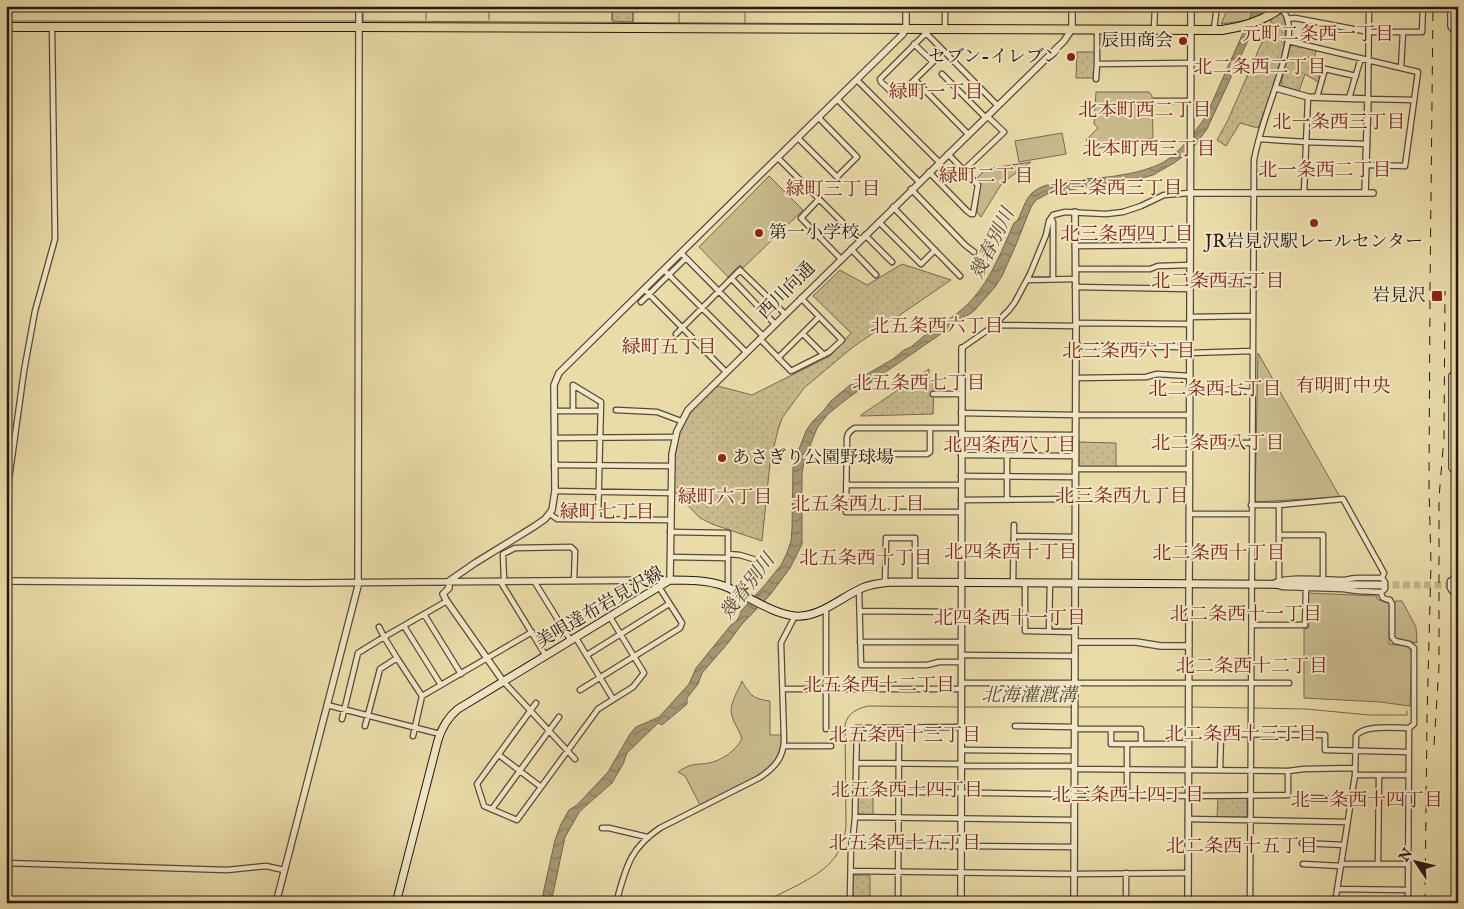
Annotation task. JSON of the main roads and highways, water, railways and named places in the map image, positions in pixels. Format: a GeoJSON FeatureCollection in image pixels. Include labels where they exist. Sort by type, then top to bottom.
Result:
{"type":"FeatureCollection","features":[{"type":"Feature","properties":{"kind":"main road"},"geometry":{"type":"LineString","coordinates":[[6,27],[359,26],[1218,30],[1252,23],[1280,8]]}},
{"type":"Feature","properties":{"kind":"main road","name":"美唄達布岩見沢線"},"geometry":{"type":"LineString","coordinates":[[396,903],[440,734],[455,712],[670,580],[706,582],[731,589],[780,612],[795,616],[810,615],[859,590],[884,583],[1252,584],[1275,582],[1382,585]]}},
{"type":"Feature","properties":{"kind":"water"},"geometry":{"type":"Polygon","coordinates":[[[1255,6],[1264,6],[1207,129],[1185,155],[1153,175],[1135,180],[1049,193],[1036,200],[1031,207],[1002,276],[974,311],[848,398],[828,414],[817,428],[804,461],[802,474],[802,544],[790,568],[770,595],[742,624],[702,673],[698,684],[687,698],[687,704],[662,725],[658,723],[627,753],[612,783],[580,811],[565,837],[551,903],[541,903],[555,840],[569,810],[577,805],[608,772],[636,727],[659,717],[689,684],[696,668],[731,625],[738,620],[741,611],[781,565],[791,541],[793,465],[806,431],[812,422],[831,401],[850,385],[856,384],[862,377],[911,347],[933,331],[934,327],[964,308],[975,296],[993,269],[1014,223],[1018,220],[1032,193],[1050,184],[1111,177],[1142,170],[1162,163],[1180,149],[1206,116],[1255,6]]]}},
{"type":"Feature","properties":{"kind":"waterway"},"geometry":{"type":"LineString","coordinates":[[363,6],[363,21],[901,24]]}},
{"type":"Feature","properties":{"kind":"waterway"},"geometry":{"type":"LineString","coordinates":[[426,6],[426,20]]}},
{"type":"Feature","properties":{"kind":"waterway"},"geometry":{"type":"LineString","coordinates":[[489,6],[489,20]]}},
{"type":"Feature","properties":{"kind":"waterway"},"geometry":{"type":"LineString","coordinates":[[612,6],[612,20]]}},
{"type":"Feature","properties":{"kind":"waterway"},"geometry":{"type":"LineString","coordinates":[[633,6],[633,22]]}},
{"type":"Feature","properties":{"kind":"waterway"},"geometry":{"type":"LineString","coordinates":[[679,6],[679,23]]}},
{"type":"Feature","properties":{"kind":"waterway"},"geometry":{"type":"LineString","coordinates":[[745,6],[745,23]]}},
{"type":"Feature","properties":{"kind":"waterway"},"geometry":{"type":"LineString","coordinates":[[6,21],[355,21]]}},
{"type":"Feature","properties":{"kind":"waterway","name":"北海灌漑溝"},"geometry":{"type":"LineString","coordinates":[[762,903],[798,885],[824,869],[836,856],[840,848],[846,827],[845,725],[850,715],[856,710],[868,706],[958,707]]}},
{"type":"Feature","properties":{"kind":"waterway","name":"北海灌漑溝"},"geometry":{"type":"LineString","coordinates":[[965,707],[1073,707]]}},
{"type":"Feature","properties":{"kind":"waterway","name":"北海灌漑溝"},"geometry":{"type":"LineString","coordinates":[[1077,707],[1186,707]]}},
{"type":"Feature","properties":{"kind":"waterway","name":"北海灌漑溝"},"geometry":{"type":"LineString","coordinates":[[1192,707],[1248,708]]}},
{"type":"Feature","properties":{"kind":"waterway","name":"北海灌漑溝"},"geometry":{"type":"LineString","coordinates":[[1252,708],[1306,709],[1369,715],[1407,715],[1407,711]]}},
{"type":"Feature","properties":{"kind":"tunnel"},"geometry":{"type":"LineString","coordinates":[[1382,585],[1453,585]]}},
{"type":"Feature","properties":{"kind":"railway"},"geometry":{"type":"LineString","coordinates":[[1425,903],[1431,565],[1429,486],[1433,6]]}},
{"type":"Feature","properties":{"kind":"railway"},"geometry":{"type":"LineString","coordinates":[[1434,745],[1439,667],[1439,498],[1444,437],[1445,291]]}},
{"type":"Feature","properties":{"kind":"place","name":"辰田商会"},"geometry":{"type":"Point","coordinates":[1183,41]}},
{"type":"Feature","properties":{"kind":"place","name":"セブン-イレブン"},"geometry":{"type":"Point","coordinates":[1071,57]}},
{"type":"Feature","properties":{"kind":"place","name":"JR岩見沢駅レールセンター"},"geometry":{"type":"Point","coordinates":[1314,223]}},
{"type":"Feature","properties":{"kind":"place","name":"第一小学校"},"geometry":{"type":"Point","coordinates":[759,233]}},
{"type":"Feature","properties":{"kind":"place","name":"岩見沢"},"geometry":{"type":"Point","coordinates":[1437,296]}},
{"type":"Feature","properties":{"kind":"place","name":"あさぎり公園野球場"},"geometry":{"type":"Point","coordinates":[722,458]}},
{"type":"Feature","properties":{"kind":"district","name":"元町二条西一丁目"},"geometry":{"type":"Point","coordinates":[1318,35]}},
{"type":"Feature","properties":{"kind":"district","name":"北二条西二丁目"},"geometry":{"type":"Point","coordinates":[1260,68]}},
{"type":"Feature","properties":{"kind":"district","name":"緑町一丁目"},"geometry":{"type":"Point","coordinates":[936,93]}},
{"type":"Feature","properties":{"kind":"district","name":"北本町西二丁目"},"geometry":{"type":"Point","coordinates":[1145,111]}},
{"type":"Feature","properties":{"kind":"district","name":"北一条西三丁目"},"geometry":{"type":"Point","coordinates":[1339,123]}},
{"type":"Feature","properties":{"kind":"district","name":"北本町西三丁目"},"geometry":{"type":"Point","coordinates":[1149,150]}},
{"type":"Feature","properties":{"kind":"district","name":"北一条西二丁目"},"geometry":{"type":"Point","coordinates":[1325,171]}},
{"type":"Feature","properties":{"kind":"district","name":"緑町二丁目"},"geometry":{"type":"Point","coordinates":[986,177]}},
{"type":"Feature","properties":{"kind":"district","name":"北三条西三丁目"},"geometry":{"type":"Point","coordinates":[1116,189]}},
{"type":"Feature","properties":{"kind":"district","name":"緑町三丁目"},"geometry":{"type":"Point","coordinates":[833,190]}},
{"type":"Feature","properties":{"kind":"district","name":"北三条西四丁目"},"geometry":{"type":"Point","coordinates":[1127,235]}},
{"type":"Feature","properties":{"kind":"district","name":"北二条西五丁目"},"geometry":{"type":"Point","coordinates":[1218,282]}},
{"type":"Feature","properties":{"kind":"district","name":"北五条西六丁目"},"geometry":{"type":"Point","coordinates":[937,327]}},
{"type":"Feature","properties":{"kind":"district","name":"緑町五丁目"},"geometry":{"type":"Point","coordinates":[669,348]}},
{"type":"Feature","properties":{"kind":"district","name":"北三条西六丁目"},"geometry":{"type":"Point","coordinates":[1129,352]}},
{"type":"Feature","properties":{"kind":"district","name":"北五条西七丁目"},"geometry":{"type":"Point","coordinates":[919,384]}},
{"type":"Feature","properties":{"kind":"district","name":"有明町中央"},"geometry":{"type":"Point","coordinates":[1343,387]}},
{"type":"Feature","properties":{"kind":"district","name":"北二条西七丁目"},"geometry":{"type":"Point","coordinates":[1215,390]}},
{"type":"Feature","properties":{"kind":"district","name":"北二条西八丁目"},"geometry":{"type":"Point","coordinates":[1218,444]}},
{"type":"Feature","properties":{"kind":"district","name":"北四条西八丁目"},"geometry":{"type":"Point","coordinates":[1010,446]}},
{"type":"Feature","properties":{"kind":"district","name":"北三条西九丁目"},"geometry":{"type":"Point","coordinates":[1122,497]}},
{"type":"Feature","properties":{"kind":"district","name":"緑町六丁目"},"geometry":{"type":"Point","coordinates":[725,498]}},
{"type":"Feature","properties":{"kind":"district","name":"北五条西九丁目"},"geometry":{"type":"Point","coordinates":[858,505]}},
{"type":"Feature","properties":{"kind":"district","name":"緑町七丁目"},"geometry":{"type":"Point","coordinates":[607,513]}},
{"type":"Feature","properties":{"kind":"district","name":"北四条西十丁目"},"geometry":{"type":"Point","coordinates":[1011,553]}},
{"type":"Feature","properties":{"kind":"district","name":"北二条西十丁目"},"geometry":{"type":"Point","coordinates":[1219,554]}},
{"type":"Feature","properties":{"kind":"district","name":"北五条西十丁目"},"geometry":{"type":"Point","coordinates":[866,559]}},
{"type":"Feature","properties":{"kind":"district","name":"北二条西十一丁目"},"geometry":{"type":"Point","coordinates":[1246,615]}},
{"type":"Feature","properties":{"kind":"district","name":"北四条西十一丁目"},"geometry":{"type":"Point","coordinates":[1010,619]}},
{"type":"Feature","properties":{"kind":"district","name":"北二条西十二丁目"},"geometry":{"type":"Point","coordinates":[1252,667]}},
{"type":"Feature","properties":{"kind":"district","name":"北五条西十二丁目"},"geometry":{"type":"Point","coordinates":[879,686]}},
{"type":"Feature","properties":{"kind":"district","name":"北二条西十三丁目"},"geometry":{"type":"Point","coordinates":[1241,735]}},
{"type":"Feature","properties":{"kind":"district","name":"北五条西十三丁目"},"geometry":{"type":"Point","coordinates":[905,736]}},
{"type":"Feature","properties":{"kind":"district","name":"北五条西十四丁目"},"geometry":{"type":"Point","coordinates":[907,791]}},
{"type":"Feature","properties":{"kind":"district","name":"北三条西十四丁目"},"geometry":{"type":"Point","coordinates":[1128,796]}},
{"type":"Feature","properties":{"kind":"district","name":"北一条西十四丁目"},"geometry":{"type":"Point","coordinates":[1367,801]}},
{"type":"Feature","properties":{"kind":"district","name":"北五条西十五丁目"},"geometry":{"type":"Point","coordinates":[905,844]}},
{"type":"Feature","properties":{"kind":"district","name":"北二条西十五丁目"},"geometry":{"type":"Point","coordinates":[1242,847]}},
{"type":"Feature","properties":{"kind":"water label","name":"幾春別川"},"geometry":{"type":"Point","coordinates":[993,244]}},
{"type":"Feature","properties":{"kind":"water label","name":"幾春別川"},"geometry":{"type":"Point","coordinates":[748,587]}}]}
